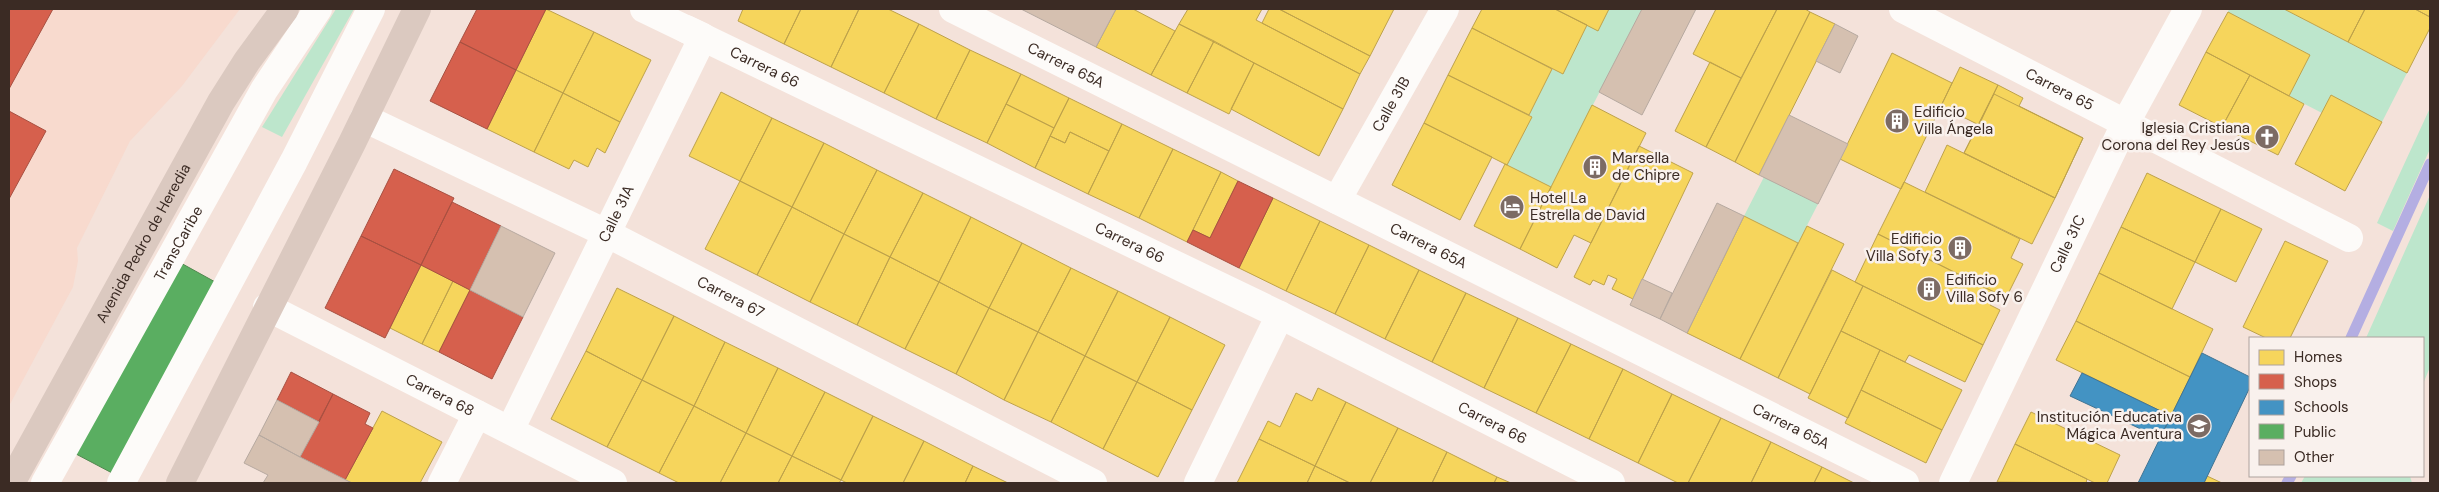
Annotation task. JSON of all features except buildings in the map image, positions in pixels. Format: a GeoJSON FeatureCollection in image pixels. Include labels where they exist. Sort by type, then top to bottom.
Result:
{"type":"FeatureCollection","features":[{"type":"Feature","properties":{"kind":"highway","name":"Avenida Pedro de Heredia"},"geometry":{"type":"LineString","coordinates":[[11,483],[221,102],[247,61],[285,9]]}},
{"type":"Feature","properties":{"kind":"highway"},"geometry":{"type":"LineString","coordinates":[[180,483],[417,9]]}},
{"type":"Feature","properties":{"kind":"street","name":"TransCaribe"},"geometry":{"type":"LineString","coordinates":[[45,483],[264,90],[318,9]]}},
{"type":"Feature","properties":{"kind":"street"},"geometry":{"type":"LineString","coordinates":[[122,483],[294,161],[371,9]]}},
{"type":"Feature","properties":{"kind":"street","name":"Carrera 66"},"geometry":{"type":"LineString","coordinates":[[644,9],[690,24],[1280,315],[1610,483]]}},
{"type":"Feature","properties":{"kind":"street","name":"Carrera 65A"},"geometry":{"type":"LineString","coordinates":[[953,9],[1905,483]]}},
{"type":"Feature","properties":{"kind":"street","name":"Calle 31B"},"geometry":{"type":"LineString","coordinates":[[1337,200],[1445,9]]}},
{"type":"Feature","properties":{"kind":"street","name":"Carrera 65"},"geometry":{"type":"LineString","coordinates":[[1903,9],[2350,238]]}},
{"type":"Feature","properties":{"kind":"street","name":"Calle 31C"},"geometry":{"type":"LineString","coordinates":[[1953,483],[2125,124],[2188,9]]}},
{"type":"Feature","properties":{"kind":"street","name":"Calle 31A"},"geometry":{"type":"LineString","coordinates":[[510,430],[606,233],[690,24]]}},
{"type":"Feature","properties":{"kind":"street","name":"Carrera 67"},"geometry":{"type":"LineString","coordinates":[[364,118],[606,233],[1093,483]]}},
{"type":"Feature","properties":{"kind":"street","name":"Carrera 68"},"geometry":{"type":"LineString","coordinates":[[267,307],[613,483]]}},
{"type":"Feature","properties":{"kind":"street"},"geometry":{"type":"LineString","coordinates":[[1198,483],[1280,315]]}},
{"type":"Feature","properties":{"kind":"street"},"geometry":{"type":"LineString","coordinates":[[442,483],[477,414]]}},
{"type":"Feature","properties":{"kind":"shaded area"},"geometry":{"type":"Polygon","coordinates":[[[9,9],[240,9],[182,86],[130,141],[77,248],[78,261],[73,287],[9,406],[9,9]]]}},
{"type":"Feature","properties":{"kind":"green space"},"geometry":{"type":"Polygon","coordinates":[[[336,9],[354,9],[282,137],[262,127],[336,9]]]}},
{"type":"Feature","properties":{"kind":"green space"},"geometry":{"type":"Polygon","coordinates":[[[1609,9],[1642,9],[1551,187],[1507,165],[1532,117],[1529,115],[1552,69],[1563,74],[1587,25],[1598,30],[1609,9]]]}},
{"type":"Feature","properties":{"kind":"green space"},"geometry":{"type":"Polygon","coordinates":[[[2229,9],[2284,9],[2407,73],[2382,122],[2331,95],[2322,113],[2289,96],[2310,55],[2228,12],[2229,9]]]}},
{"type":"Feature","properties":{"kind":"green space"},"geometry":{"type":"Polygon","coordinates":[[[2430,108],[2430,149],[2393,231],[2377,223],[2430,108]]]}},
{"type":"Feature","properties":{"kind":"green space"},"geometry":{"type":"Polygon","coordinates":[[[1764,177],[1818,204],[1798,243],[1744,216],[1764,177]]]}},
{"type":"Feature","properties":{"kind":"green space"},"geometry":{"type":"Polygon","coordinates":[[[2430,195],[2430,367],[2424,382],[2424,337],[2366,337],[2430,195]]]}},
{"type":"Feature","properties":{"kind":"green space"},"geometry":{"type":"Polygon","coordinates":[[[2304,477],[2410,477],[2412,483],[2301,483],[2304,477]]]}},
{"type":"Feature","properties":{"kind":"waterway"},"geometry":{"type":"LineString","coordinates":[[2351,337],[2430,164]]}},
{"type":"Feature","properties":{"kind":"waterway"},"geometry":{"type":"LineString","coordinates":[[2287,483],[2290,477]]}},
{"type":"Feature","properties":{"kind":"place","name":"Edificio Villa Ángela"},"geometry":{"type":"Point","coordinates":[1897,121]}},
{"type":"Feature","properties":{"kind":"place","name":"Iglesia Cristiana Corona del Rey Jesús"},"geometry":{"type":"Point","coordinates":[2267,137]}},
{"type":"Feature","properties":{"kind":"place","name":"Marsella de Chipre"},"geometry":{"type":"Point","coordinates":[1595,167]}},
{"type":"Feature","properties":{"kind":"place","name":"Hotel La Estrella de David"},"geometry":{"type":"Point","coordinates":[1512,207]}},
{"type":"Feature","properties":{"kind":"place","name":"Edificio Villa Sofy 3"},"geometry":{"type":"Point","coordinates":[1960,248]}},
{"type":"Feature","properties":{"kind":"place","name":"Edificio Villa Sofy 6"},"geometry":{"type":"Point","coordinates":[1929,289]}},
{"type":"Feature","properties":{"kind":"place","name":"Institución Educativa Mágica Aventura"},"geometry":{"type":"Point","coordinates":[2199,426]}}]}
